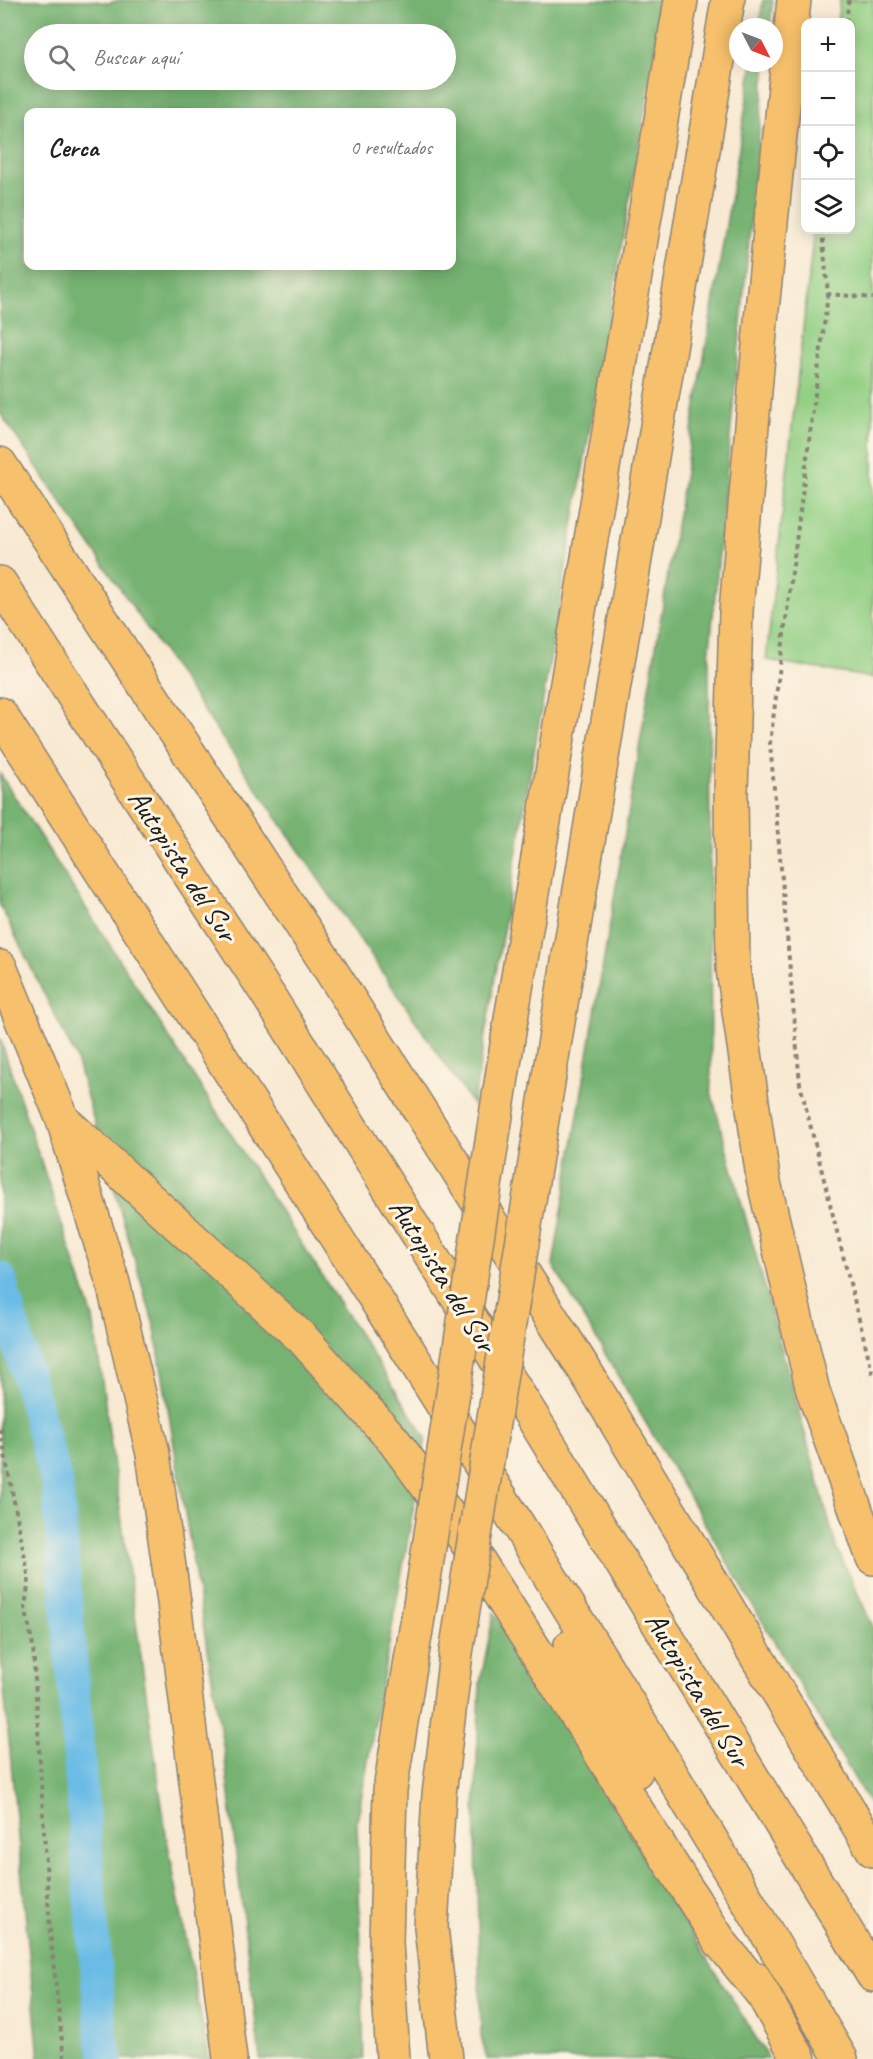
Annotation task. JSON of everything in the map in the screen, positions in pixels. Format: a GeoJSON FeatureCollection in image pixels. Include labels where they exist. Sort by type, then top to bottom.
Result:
{"type":"FeatureCollection","features":[{"type":"Feature","properties":{"kind":"highway"},"geometry":{"type":"LineString","coordinates":[[393,2059],[386,1942],[390,1790],[511,1019],[681,0]]}},
{"type":"Feature","properties":{"kind":"highway"},"geometry":{"type":"LineString","coordinates":[[446,2059],[431,1927],[439,1795],[456,1653],[551,1064],[728,0]]}},
{"type":"Feature","properties":{"kind":"highway"},"geometry":{"type":"LineString","coordinates":[[794,0],[762,310],[736,611],[731,793],[733,969],[763,1178],[813,1391],[873,1558]]}},
{"type":"Feature","properties":{"kind":"highway"},"geometry":{"type":"LineString","coordinates":[[0,464],[323,958],[584,1369],[873,1850]]}},
{"type":"Feature","properties":{"kind":"highway","name":"Autopista del Sur"},"geometry":{"type":"LineString","coordinates":[[0,583],[281,1015],[538,1426],[873,1975]]}},
{"type":"Feature","properties":{"kind":"highway"},"geometry":{"type":"LineString","coordinates":[[0,714],[214,1045],[504,1504],[753,1907],[841,2059]]}},
{"type":"Feature","properties":{"kind":"highway"},"geometry":{"type":"LineString","coordinates":[[0,967],[63,1120],[113,1283],[153,1454],[176,1614],[230,2059]]}},
{"type":"Feature","properties":{"kind":"highway"},"geometry":{"type":"LineString","coordinates":[[63,1120],[303,1340],[394,1441],[455,1524],[722,1943],[763,1995]]}},
{"type":"Feature","properties":{"kind":"highway"},"geometry":{"type":"LineString","coordinates":[[504,1504],[581,1672],[799,2059]]}},
{"type":"Feature","properties":{"kind":"path"},"geometry":{"type":"LineString","coordinates":[[847,18],[849,0]]}},
{"type":"Feature","properties":{"kind":"path"},"geometry":{"type":"LineString","coordinates":[[822,234],[828,294],[770,743],[800,1084],[873,1375]]}},
{"type":"Feature","properties":{"kind":"path"},"geometry":{"type":"LineString","coordinates":[[828,294],[873,298]]}},
{"type":"Feature","properties":{"kind":"path"},"geometry":{"type":"LineString","coordinates":[[0,1429],[29,1579],[25,1607],[33,1646],[50,1932],[64,2059]]}},
{"type":"Feature","properties":{"kind":"green space"},"geometry":{"type":"Polygon","coordinates":[[[0,0],[89,0],[108,3],[121,0],[664,0],[473,1105],[0,413],[0,0]]]}},
{"type":"Feature","properties":{"kind":"green space"},"geometry":{"type":"Polygon","coordinates":[[[763,0],[773,0],[771,18],[760,18],[763,0]]]}},
{"type":"Feature","properties":{"kind":"green space"},"geometry":{"type":"Polygon","coordinates":[[[840,0],[873,0],[873,678],[766,660],[814,234],[855,234],[855,18],[838,18],[840,0]]]}},
{"type":"Feature","properties":{"kind":"green space"},"geometry":{"type":"Polygon","coordinates":[[[752,72],[765,72],[709,658],[711,1092],[836,1546],[873,1627],[873,1810],[553,1265],[752,72]]]}},
{"type":"Feature","properties":{"kind":"green space"},"geometry":{"type":"Polygon","coordinates":[[[0,774],[426,1438],[357,1822],[364,2059],[260,2059],[224,1752],[155,1329],[75,1056],[0,905],[0,774]]]}},
{"type":"Feature","properties":{"kind":"green space"},"geometry":{"type":"Polygon","coordinates":[[[0,1038],[93,1318],[166,1834],[209,2059],[39,2059],[0,1647],[0,1038]]]}},
{"type":"Feature","properties":{"kind":"green space"},"geometry":{"type":"Polygon","coordinates":[[[494,1612],[769,2059],[487,2059],[481,2037],[475,1810],[480,1684],[494,1612]]]}},
{"type":"Feature","properties":{"kind":"waterway"},"geometry":{"type":"LineString","coordinates":[[0,1278],[57,1483],[102,2041],[107,2059]]}}]}
